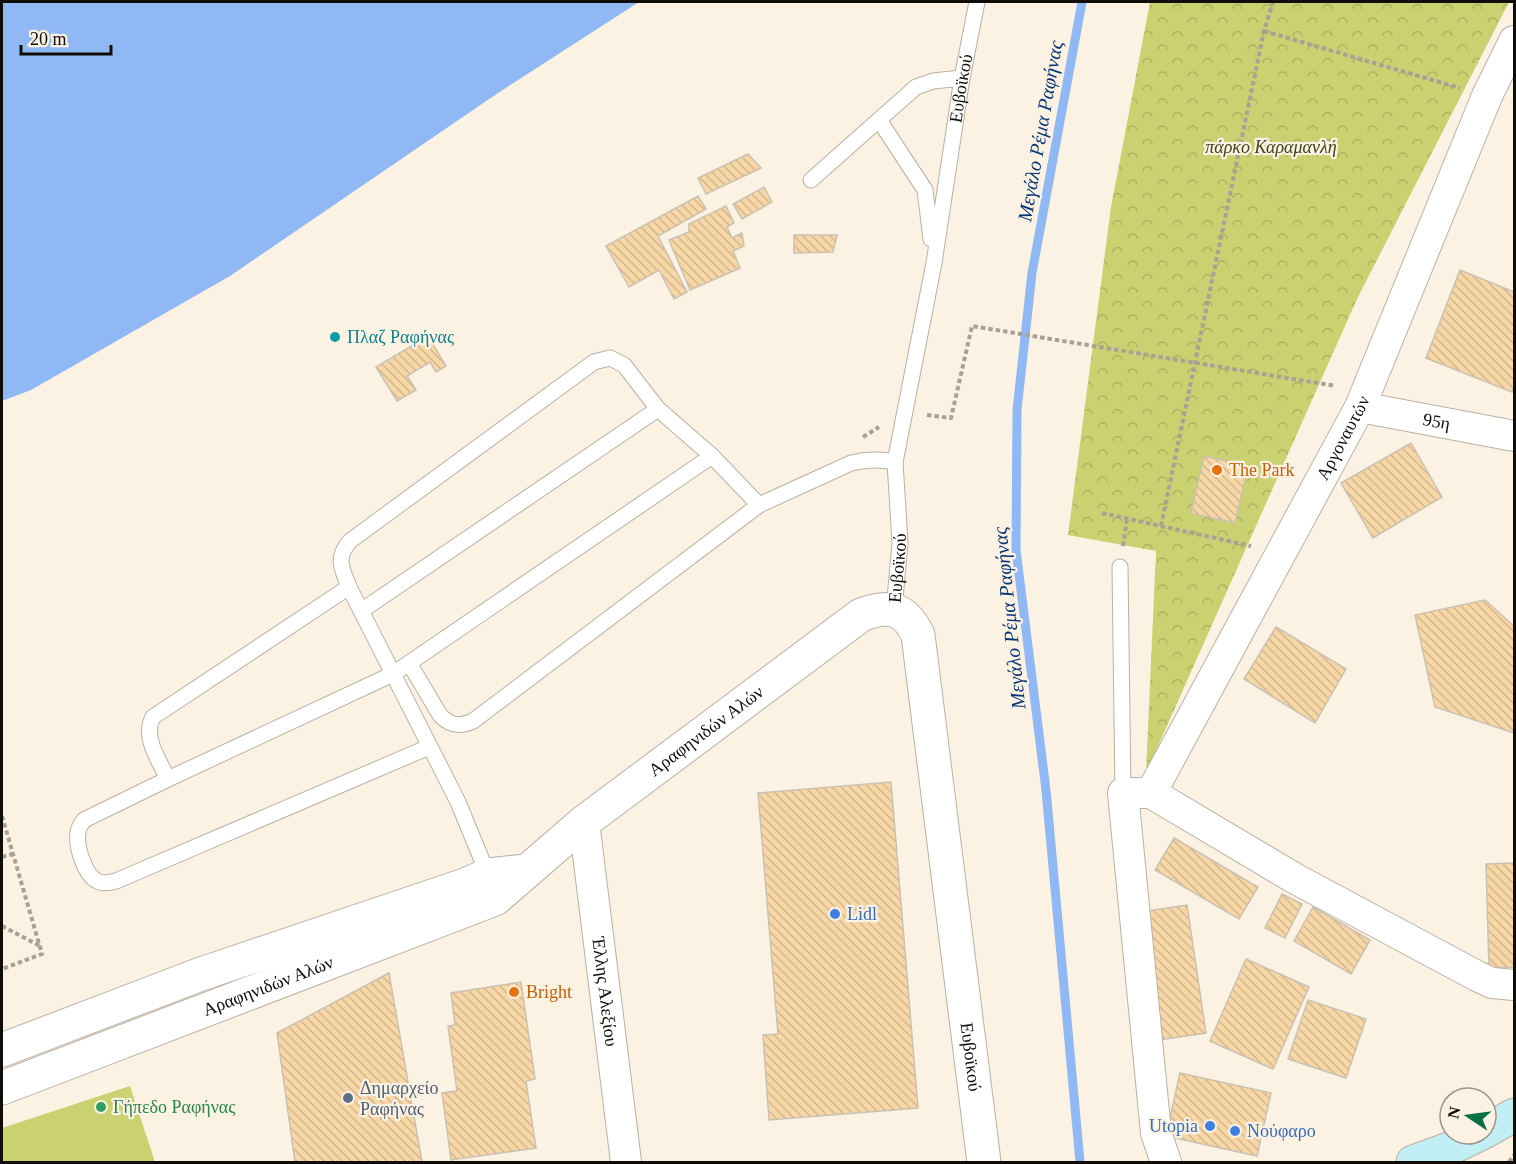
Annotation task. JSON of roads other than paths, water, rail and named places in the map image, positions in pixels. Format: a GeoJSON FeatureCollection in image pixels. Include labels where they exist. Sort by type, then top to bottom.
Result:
{"type":"FeatureCollection","features":[{"type":"Feature","properties":{"kind":"main road"},"geometry":{"type":"LineString","coordinates":[[1498,1124],[1515,1115]]}},
{"type":"Feature","properties":{"kind":"main road"},"geometry":{"type":"LineString","coordinates":[[1413,1162],[1455,1146]]}},
{"type":"Feature","properties":{"kind":"street","name":"Αργοναυτών"},"geometry":{"type":"LineString","coordinates":[[1137,793],[1281,552],[1363,399],[1486,96],[1515,41]]}},
{"type":"Feature","properties":{"kind":"street","name":"95η"},"geometry":{"type":"LineString","coordinates":[[1363,399],[1515,436]]}},
{"type":"Feature","properties":{"kind":"street","name":"Αραφηνιδών Αλών"},"geometry":{"type":"LineString","coordinates":[[2,1088],[495,899],[584,822],[861,615],[884,608],[894,610]]}},
{"type":"Feature","properties":{"kind":"street","name":"Ευβοϊκού"},"geometry":{"type":"LineString","coordinates":[[894,610],[904,614],[918,635],[984,1162]]}},
{"type":"Feature","properties":{"kind":"street"},"geometry":{"type":"LineString","coordinates":[[1137,793],[1492,983],[1515,985]]}},
{"type":"Feature","properties":{"kind":"street"},"geometry":{"type":"LineString","coordinates":[[1137,793],[1156,1134],[1166,1162]]}},
{"type":"Feature","properties":{"kind":"street","name":"Έλλης Αλεξίου"},"geometry":{"type":"LineString","coordinates":[[584,822],[626,1162]]}},
{"type":"Feature","properties":{"kind":"street","name":"Αραφηνιδών Αλών"},"geometry":{"type":"LineString","coordinates":[[2,1050],[201,974],[465,885],[488,875],[526,871]]}},
{"type":"Feature","properties":{"kind":"lane","name":"Ευβοϊκού"},"geometry":{"type":"LineString","coordinates":[[894,610],[900,543],[895,462],[934,263],[962,78],[977,2]]}},
{"type":"Feature","properties":{"kind":"lane"},"geometry":{"type":"LineString","coordinates":[[811,180],[916,87],[924,83],[962,78]]}},
{"type":"Feature","properties":{"kind":"lane"},"geometry":{"type":"LineString","coordinates":[[879,120],[927,196],[934,263]]}},
{"type":"Feature","properties":{"kind":"lane"},"geometry":{"type":"LineString","coordinates":[[488,875],[458,802],[349,587],[341,553],[350,541],[594,363],[610,358],[624,365],[658,409],[712,456],[759,505]]}},
{"type":"Feature","properties":{"kind":"lane"},"geometry":{"type":"LineString","coordinates":[[361,611],[658,409]]}},
{"type":"Feature","properties":{"kind":"lane"},"geometry":{"type":"LineString","coordinates":[[429,747],[116,881],[107,883],[97,881],[90,875],[78,842],[79,827],[84,820],[393,674],[712,456]]}},
{"type":"Feature","properties":{"kind":"lane"},"geometry":{"type":"LineString","coordinates":[[409,663],[446,721],[455,725],[464,725],[759,505],[851,463],[865,459],[895,462]]}},
{"type":"Feature","properties":{"kind":"lane"},"geometry":{"type":"LineString","coordinates":[[1120,567],[1137,793]]}},
{"type":"Feature","properties":{"kind":"lane"},"geometry":{"type":"LineString","coordinates":[[168,779],[150,740],[149,724],[153,717],[349,587]]}},
{"type":"Feature","properties":{"kind":"water"},"geometry":{"type":"Polygon","coordinates":[[[2,2],[639,2],[495,95],[230,276],[31,390],[2,401],[2,2]]]}},
{"type":"Feature","properties":{"kind":"waterway","name":"Μεγάλο Ρέμα Ραφήνας"},"geometry":{"type":"LineString","coordinates":[[1080,1162],[1046,790],[1016,550],[1017,410],[1032,273],[1082,2]]}},
{"type":"Feature","properties":{"kind":"place","name":"Πλαζ Ραφήνας"},"geometry":{"type":"Point","coordinates":[335,337]}},
{"type":"Feature","properties":{"kind":"place","name":"The Park"},"geometry":{"type":"Point","coordinates":[1217,470]}},
{"type":"Feature","properties":{"kind":"place","name":"Lidl"},"geometry":{"type":"Point","coordinates":[835,914]}},
{"type":"Feature","properties":{"kind":"place","name":"Bright"},"geometry":{"type":"Point","coordinates":[514,992]}},
{"type":"Feature","properties":{"kind":"place","name":"Δημαρχείο Ραφήνας"},"geometry":{"type":"Point","coordinates":[348,1098]}},
{"type":"Feature","properties":{"kind":"place","name":"Γήπεδο Ραφήνας"},"geometry":{"type":"Point","coordinates":[101,1107]}},
{"type":"Feature","properties":{"kind":"place","name":"Utopia"},"geometry":{"type":"Point","coordinates":[1210,1126]}},
{"type":"Feature","properties":{"kind":"place","name":"Νούφαρο"},"geometry":{"type":"Point","coordinates":[1235,1131]}},
{"type":"Feature","properties":{"kind":"park label","name":"πάρκο Καραμανλή"},"geometry":{"type":"Point","coordinates":[1271,147]}}]}
